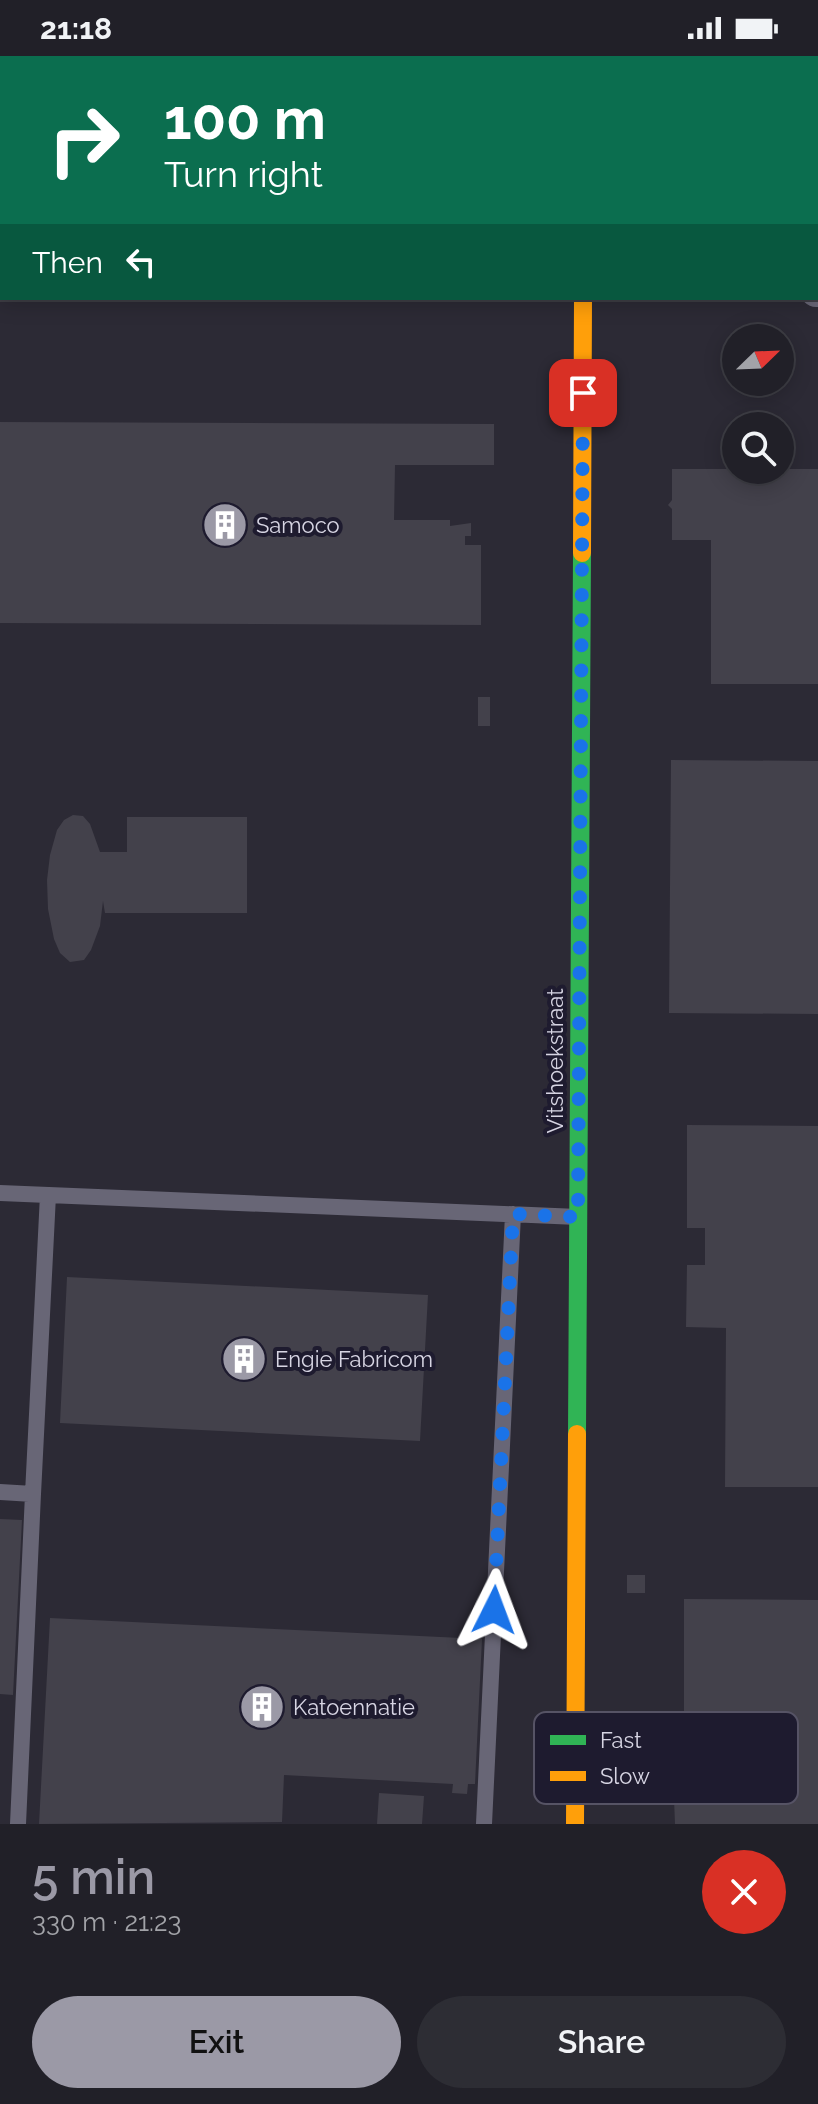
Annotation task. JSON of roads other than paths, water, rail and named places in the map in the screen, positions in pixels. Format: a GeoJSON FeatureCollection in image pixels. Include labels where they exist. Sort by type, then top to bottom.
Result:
{"type":"FeatureCollection","features":[{"type":"Feature","properties":{"kind":"street","name":"Vitshoekstraat"},"geometry":{"type":"LineString","coordinates":[[576,1712],[583,300]]}},
{"type":"Feature","properties":{"kind":"street","name":"Vitshoekstraat"},"geometry":{"type":"LineString","coordinates":[[575,1804],[575,1824]]}},
{"type":"Feature","properties":{"kind":"lane"},"geometry":{"type":"LineString","coordinates":[[0,1193],[578,1217]]}},
{"type":"Feature","properties":{"kind":"lane"},"geometry":{"type":"LineString","coordinates":[[18,1824],[48,1195]]}},
{"type":"Feature","properties":{"kind":"lane"},"geometry":{"type":"LineString","coordinates":[[484,1824],[513,1214]]}},
{"type":"Feature","properties":{"kind":"lane"},"geometry":{"type":"LineString","coordinates":[[0,1492],[33,1494]]}},
{"type":"Feature","properties":{"kind":"place","name":"Samoco"},"geometry":{"type":"Point","coordinates":[225,525]}},
{"type":"Feature","properties":{"kind":"place","name":"Engie Fabricom"},"geometry":{"type":"Point","coordinates":[244,1359]}},
{"type":"Feature","properties":{"kind":"place","name":"Katoennatie"},"geometry":{"type":"Point","coordinates":[262,1707]}}]}
